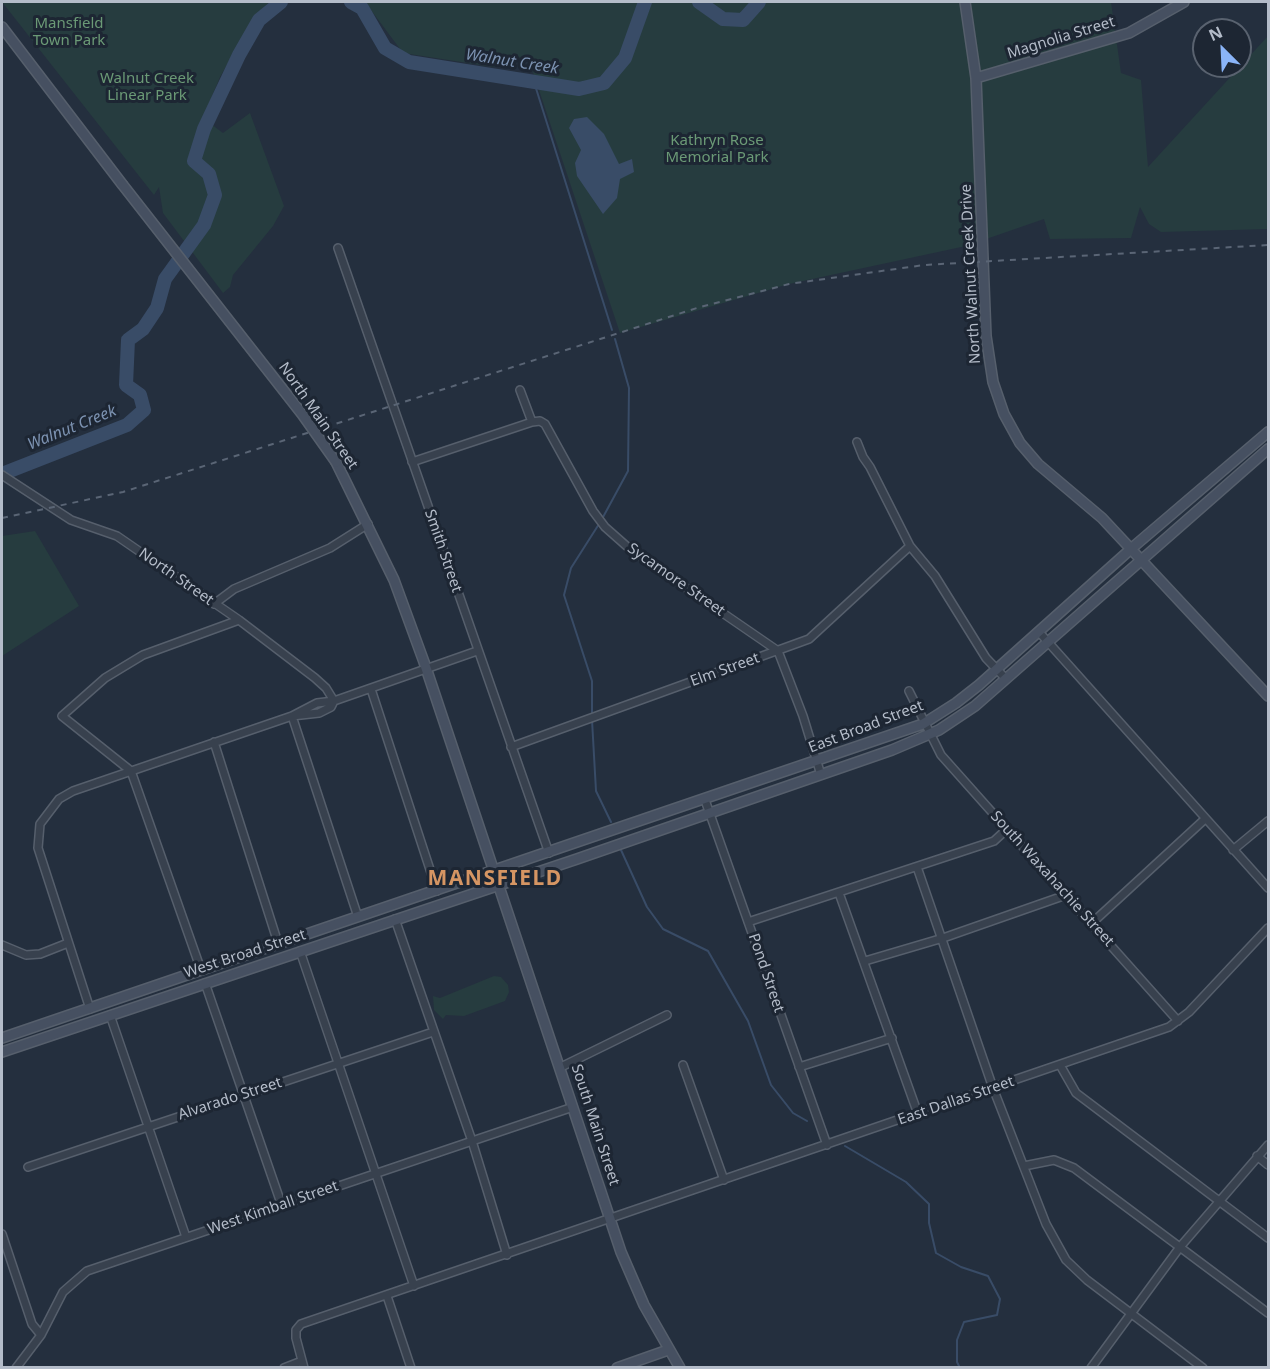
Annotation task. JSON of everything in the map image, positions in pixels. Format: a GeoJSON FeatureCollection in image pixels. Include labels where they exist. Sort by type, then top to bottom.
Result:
{"type":"FeatureCollection","features":[{"type":"Feature","properties":{"kind":"main road","name":"North Walnut Creek Drive"},"geometry":{"type":"LineString","coordinates":[[965,2],[976,78],[986,336],[996,392],[1020,443],[1038,464],[1102,518],[1132,548],[1251,681],[1269,696]]}},
{"type":"Feature","properties":{"kind":"main road","name":"Magnolia Street"},"geometry":{"type":"LineString","coordinates":[[976,78],[1129,33],[1184,2]]}},
{"type":"Feature","properties":{"kind":"main road","name":"North Main Street"},"geometry":{"type":"LineString","coordinates":[[2,27],[302,414],[336,462],[394,580],[427,669],[498,885]]}},
{"type":"Feature","properties":{"kind":"main road","name":"East Broad Street"},"geometry":{"type":"LineString","coordinates":[[494,872],[923,724],[962,700],[1132,548],[1269,432]]}},
{"type":"Feature","properties":{"kind":"main road","name":"East Broad Street"},"geometry":{"type":"LineString","coordinates":[[498,885],[821,775],[929,735],[966,713],[1269,450]]}},
{"type":"Feature","properties":{"kind":"main road"},"geometry":{"type":"LineString","coordinates":[[1224,470],[1232,480]]}},
{"type":"Feature","properties":{"kind":"main road"},"geometry":{"type":"LineString","coordinates":[[638,823],[642,835]]}},
{"type":"Feature","properties":{"kind":"main road"},"geometry":{"type":"LineString","coordinates":[[588,840],[592,852]]}},
{"type":"Feature","properties":{"kind":"main road","name":"West Broad Street"},"geometry":{"type":"LineString","coordinates":[[2,1038],[494,872]]}},
{"type":"Feature","properties":{"kind":"main road","name":"West Broad Street"},"geometry":{"type":"LineString","coordinates":[[2,1052],[498,885]]}},
{"type":"Feature","properties":{"kind":"main road","name":"South Main Street"},"geometry":{"type":"LineString","coordinates":[[498,885],[561,1067],[609,1220],[630,1275],[668,1350],[680,1368]]}},
{"type":"Feature","properties":{"kind":"main road"},"geometry":{"type":"LineString","coordinates":[[390,907],[395,919]]}},
{"type":"Feature","properties":{"kind":"main road"},"geometry":{"type":"LineString","coordinates":[[201,970],[205,983]]}},
{"type":"Feature","properties":{"kind":"main road"},"geometry":{"type":"LineString","coordinates":[[90,1009],[94,1020]]}},
{"type":"Feature","properties":{"kind":"main road"},"geometry":{"type":"LineString","coordinates":[[616,1368],[668,1350]]}},
{"type":"Feature","properties":{"kind":"street","name":"Smith Street"},"geometry":{"type":"LineString","coordinates":[[338,248],[549,853]]}},
{"type":"Feature","properties":{"kind":"street"},"geometry":{"type":"LineString","coordinates":[[412,462],[532,422],[520,390]]}},
{"type":"Feature","properties":{"kind":"street","name":"Sycamore Street"},"geometry":{"type":"LineString","coordinates":[[532,422],[540,421],[549,429],[599,519],[614,536],[778,651]]}},
{"type":"Feature","properties":{"kind":"street"},"geometry":{"type":"LineString","coordinates":[[858,442],[863,457],[910,546],[956,604],[986,658],[1006,679]]}},
{"type":"Feature","properties":{"kind":"street","name":"North Street"},"geometry":{"type":"LineString","coordinates":[[2,476],[71,520],[117,536],[239,620],[315,678],[334,701]]}},
{"type":"Feature","properties":{"kind":"street"},"geometry":{"type":"LineString","coordinates":[[214,604],[234,589],[330,548],[368,524]]}},
{"type":"Feature","properties":{"kind":"street","name":"Elm Street"},"geometry":{"type":"LineString","coordinates":[[511,747],[809,639],[910,546]]}},
{"type":"Feature","properties":{"kind":"street"},"geometry":{"type":"LineString","coordinates":[[201,970],[130,771],[62,716],[105,678],[143,655],[239,620]]}},
{"type":"Feature","properties":{"kind":"street"},"geometry":{"type":"LineString","coordinates":[[1039,632],[1269,888]]}},
{"type":"Feature","properties":{"kind":"street"},"geometry":{"type":"LineString","coordinates":[[90,1009],[38,848],[40,824],[48,811],[73,791],[292,716],[317,703],[334,701],[371,689],[477,651]]}},
{"type":"Feature","properties":{"kind":"street"},"geometry":{"type":"LineString","coordinates":[[778,651],[803,716],[821,775]]}},
{"type":"Feature","properties":{"kind":"street"},"geometry":{"type":"LineString","coordinates":[[371,689],[437,891]]}},
{"type":"Feature","properties":{"kind":"street","name":"South Waxahachie Street"},"geometry":{"type":"LineString","coordinates":[[909,692],[923,724],[943,757],[1178,1021]]}},
{"type":"Feature","properties":{"kind":"street"},"geometry":{"type":"LineString","coordinates":[[292,716],[358,917]]}},
{"type":"Feature","properties":{"kind":"street"},"geometry":{"type":"LineString","coordinates":[[214,742],[278,943]]}},
{"type":"Feature","properties":{"kind":"street","name":"Pond Street"},"geometry":{"type":"LineString","coordinates":[[705,800],[827,1145]]}},
{"type":"Feature","properties":{"kind":"street"},"geometry":{"type":"LineString","coordinates":[[1092,923],[1205,819]]}},
{"type":"Feature","properties":{"kind":"street"},"geometry":{"type":"LineString","coordinates":[[1233,850],[1269,821]]}},
{"type":"Feature","properties":{"kind":"street"},"geometry":{"type":"LineString","coordinates":[[748,922],[994,841],[1007,829]]}},
{"type":"Feature","properties":{"kind":"street"},"geometry":{"type":"LineString","coordinates":[[918,867],[993,1088],[1046,1224],[1066,1260],[1087,1280],[1203,1368]]}},
{"type":"Feature","properties":{"kind":"street"},"geometry":{"type":"LineString","coordinates":[[840,893],[918,1114]]}},
{"type":"Feature","properties":{"kind":"street"},"geometry":{"type":"LineString","coordinates":[[865,961],[943,938],[1066,895]]}},
{"type":"Feature","properties":{"kind":"street"},"geometry":{"type":"LineString","coordinates":[[395,919],[472,1141],[507,1255]]}},
{"type":"Feature","properties":{"kind":"street","name":"East Dallas Street"},"geometry":{"type":"LineString","coordinates":[[303,1364],[296,1330],[301,1324],[311,1320],[1151,1034],[1178,1021],[1269,928]]}},
{"type":"Feature","properties":{"kind":"street"},"geometry":{"type":"LineString","coordinates":[[2,945],[26,955],[40,954],[68,943]]}},
{"type":"Feature","properties":{"kind":"street"},"geometry":{"type":"LineString","coordinates":[[300,951],[414,1286]]}},
{"type":"Feature","properties":{"kind":"street"},"geometry":{"type":"LineString","coordinates":[[205,983],[282,1206]]}},
{"type":"Feature","properties":{"kind":"street"},"geometry":{"type":"LineString","coordinates":[[110,1015],[186,1238]]}},
{"type":"Feature","properties":{"kind":"street"},"geometry":{"type":"LineString","coordinates":[[561,1067],[667,1015]]}},
{"type":"Feature","properties":{"kind":"street","name":"Alvarado Street"},"geometry":{"type":"LineString","coordinates":[[28,1167],[434,1032]]}},
{"type":"Feature","properties":{"kind":"street"},"geometry":{"type":"LineString","coordinates":[[799,1067],[892,1038]]}},
{"type":"Feature","properties":{"kind":"street"},"geometry":{"type":"LineString","coordinates":[[682,1065],[724,1180]]}},
{"type":"Feature","properties":{"kind":"street"},"geometry":{"type":"LineString","coordinates":[[1060,1065],[1076,1093],[1269,1238]]}},
{"type":"Feature","properties":{"kind":"street","name":"West Kimball Street"},"geometry":{"type":"LineString","coordinates":[[16,1368],[40,1335],[63,1292],[87,1271],[573,1107]]}},
{"type":"Feature","properties":{"kind":"street"},"geometry":{"type":"LineString","coordinates":[[1091,1368],[1180,1247],[1257,1156],[1269,1145]]}},
{"type":"Feature","properties":{"kind":"street"},"geometry":{"type":"LineString","coordinates":[[1257,1156],[1269,1165]]}},
{"type":"Feature","properties":{"kind":"street"},"geometry":{"type":"LineString","coordinates":[[1024,1166],[1054,1160],[1074,1168],[1269,1313]]}},
{"type":"Feature","properties":{"kind":"street"},"geometry":{"type":"LineString","coordinates":[[2,1234],[32,1324],[40,1335]]}},
{"type":"Feature","properties":{"kind":"street"},"geometry":{"type":"LineString","coordinates":[[387,1296],[411,1368]]}},
{"type":"Feature","properties":{"kind":"street"},"geometry":{"type":"LineString","coordinates":[[284,1368],[303,1364]]}},
{"type":"Feature","properties":{"kind":"green space"},"geometry":{"type":"Polygon","coordinates":[[[2,2],[269,2],[250,24],[220,77],[203,118],[223,133],[250,113],[284,206],[273,226],[233,275],[230,287],[223,293],[163,213],[159,187],[154,195],[2,2]]]}},
{"type":"Feature","properties":{"kind":"green space","name":"Kathryn Rose Memorial Park"},"geometry":{"type":"Polygon","coordinates":[[[361,2],[1111,2],[1121,73],[1141,80],[1148,167],[1230,78],[1252,78],[1252,53],[1268,36],[1268,229],[1161,232],[1149,224],[1140,207],[1131,238],[1050,239],[1044,219],[966,246],[789,284],[620,333],[529,60],[494,67],[403,53],[368,6],[361,2]]]}},
{"type":"Feature","properties":{"kind":"green space"},"geometry":{"type":"Polygon","coordinates":[[[35,531],[79,606],[2,656],[2,536],[35,531]]]}},
{"type":"Feature","properties":{"kind":"green space"},"geometry":{"type":"Polygon","coordinates":[[[494,976],[501,977],[508,985],[509,992],[505,1001],[464,1016],[446,1015],[443,1019],[434,1010],[433,996],[440,998],[494,976]]]}},
{"type":"Feature","properties":{"kind":"water"},"geometry":{"type":"Polygon","coordinates":[[[587,117],[604,134],[619,164],[632,159],[634,172],[620,179],[617,198],[603,214],[577,176],[575,163],[581,150],[569,128],[574,119],[587,117]]]}},
{"type":"Feature","properties":{"kind":"waterway","name":"Walnut Creek"},"geometry":{"type":"LineString","coordinates":[[2,474],[127,425],[144,410],[140,395],[126,385],[128,340],[143,329],[157,308],[165,279],[204,225],[215,195],[209,174],[194,161],[204,129],[239,55],[259,20],[281,2]]}},
{"type":"Feature","properties":{"kind":"waterway","name":"Walnut Creek"},"geometry":{"type":"LineString","coordinates":[[351,2],[362,8],[385,48],[409,62],[579,89],[604,83],[625,58],[645,2]]}},
{"type":"Feature","properties":{"kind":"waterway","name":"Walnut Creek"},"geometry":{"type":"LineString","coordinates":[[699,2],[723,19],[743,20],[759,2]]}},
{"type":"Feature","properties":{"kind":"waterway"},"geometry":{"type":"LineString","coordinates":[[534,82],[612,330]]}},
{"type":"Feature","properties":{"kind":"waterway"},"geometry":{"type":"LineString","coordinates":[[602,519],[628,471],[629,388],[615,339]]}},
{"type":"Feature","properties":{"kind":"waterway"},"geometry":{"type":"LineString","coordinates":[[592,715],[592,681],[564,595],[571,568],[599,524]]}},
{"type":"Feature","properties":{"kind":"waterway"},"geometry":{"type":"LineString","coordinates":[[592,720],[596,791],[611,822]]}},
{"type":"Feature","properties":{"kind":"waterway"},"geometry":{"type":"LineString","coordinates":[[621,850],[647,907],[663,929],[708,951],[748,1021],[771,1085],[793,1113],[807,1121]]}},
{"type":"Feature","properties":{"kind":"waterway"},"geometry":{"type":"LineString","coordinates":[[845,1146],[906,1182],[929,1204],[929,1223],[936,1253],[961,1267],[988,1276],[1000,1299],[997,1315],[964,1322],[957,1340],[957,1362],[960,1368]]}},
{"type":"Feature","properties":{"kind":"railway"},"geometry":{"type":"LineString","coordinates":[[2,518],[123,492],[700,307],[789,284],[924,265],[1268,245]]}},
{"type":"Feature","properties":{"kind":"district","name":"MANSFIELD"},"geometry":{"type":"Point","coordinates":[495,879]}},
{"type":"Feature","properties":{"kind":"park label","name":"Mansfield Town Park"},"geometry":{"type":"Point","coordinates":[69,32]}},
{"type":"Feature","properties":{"kind":"park label","name":"Walnut Creek Linear Park"},"geometry":{"type":"Point","coordinates":[147,88]}}]}
